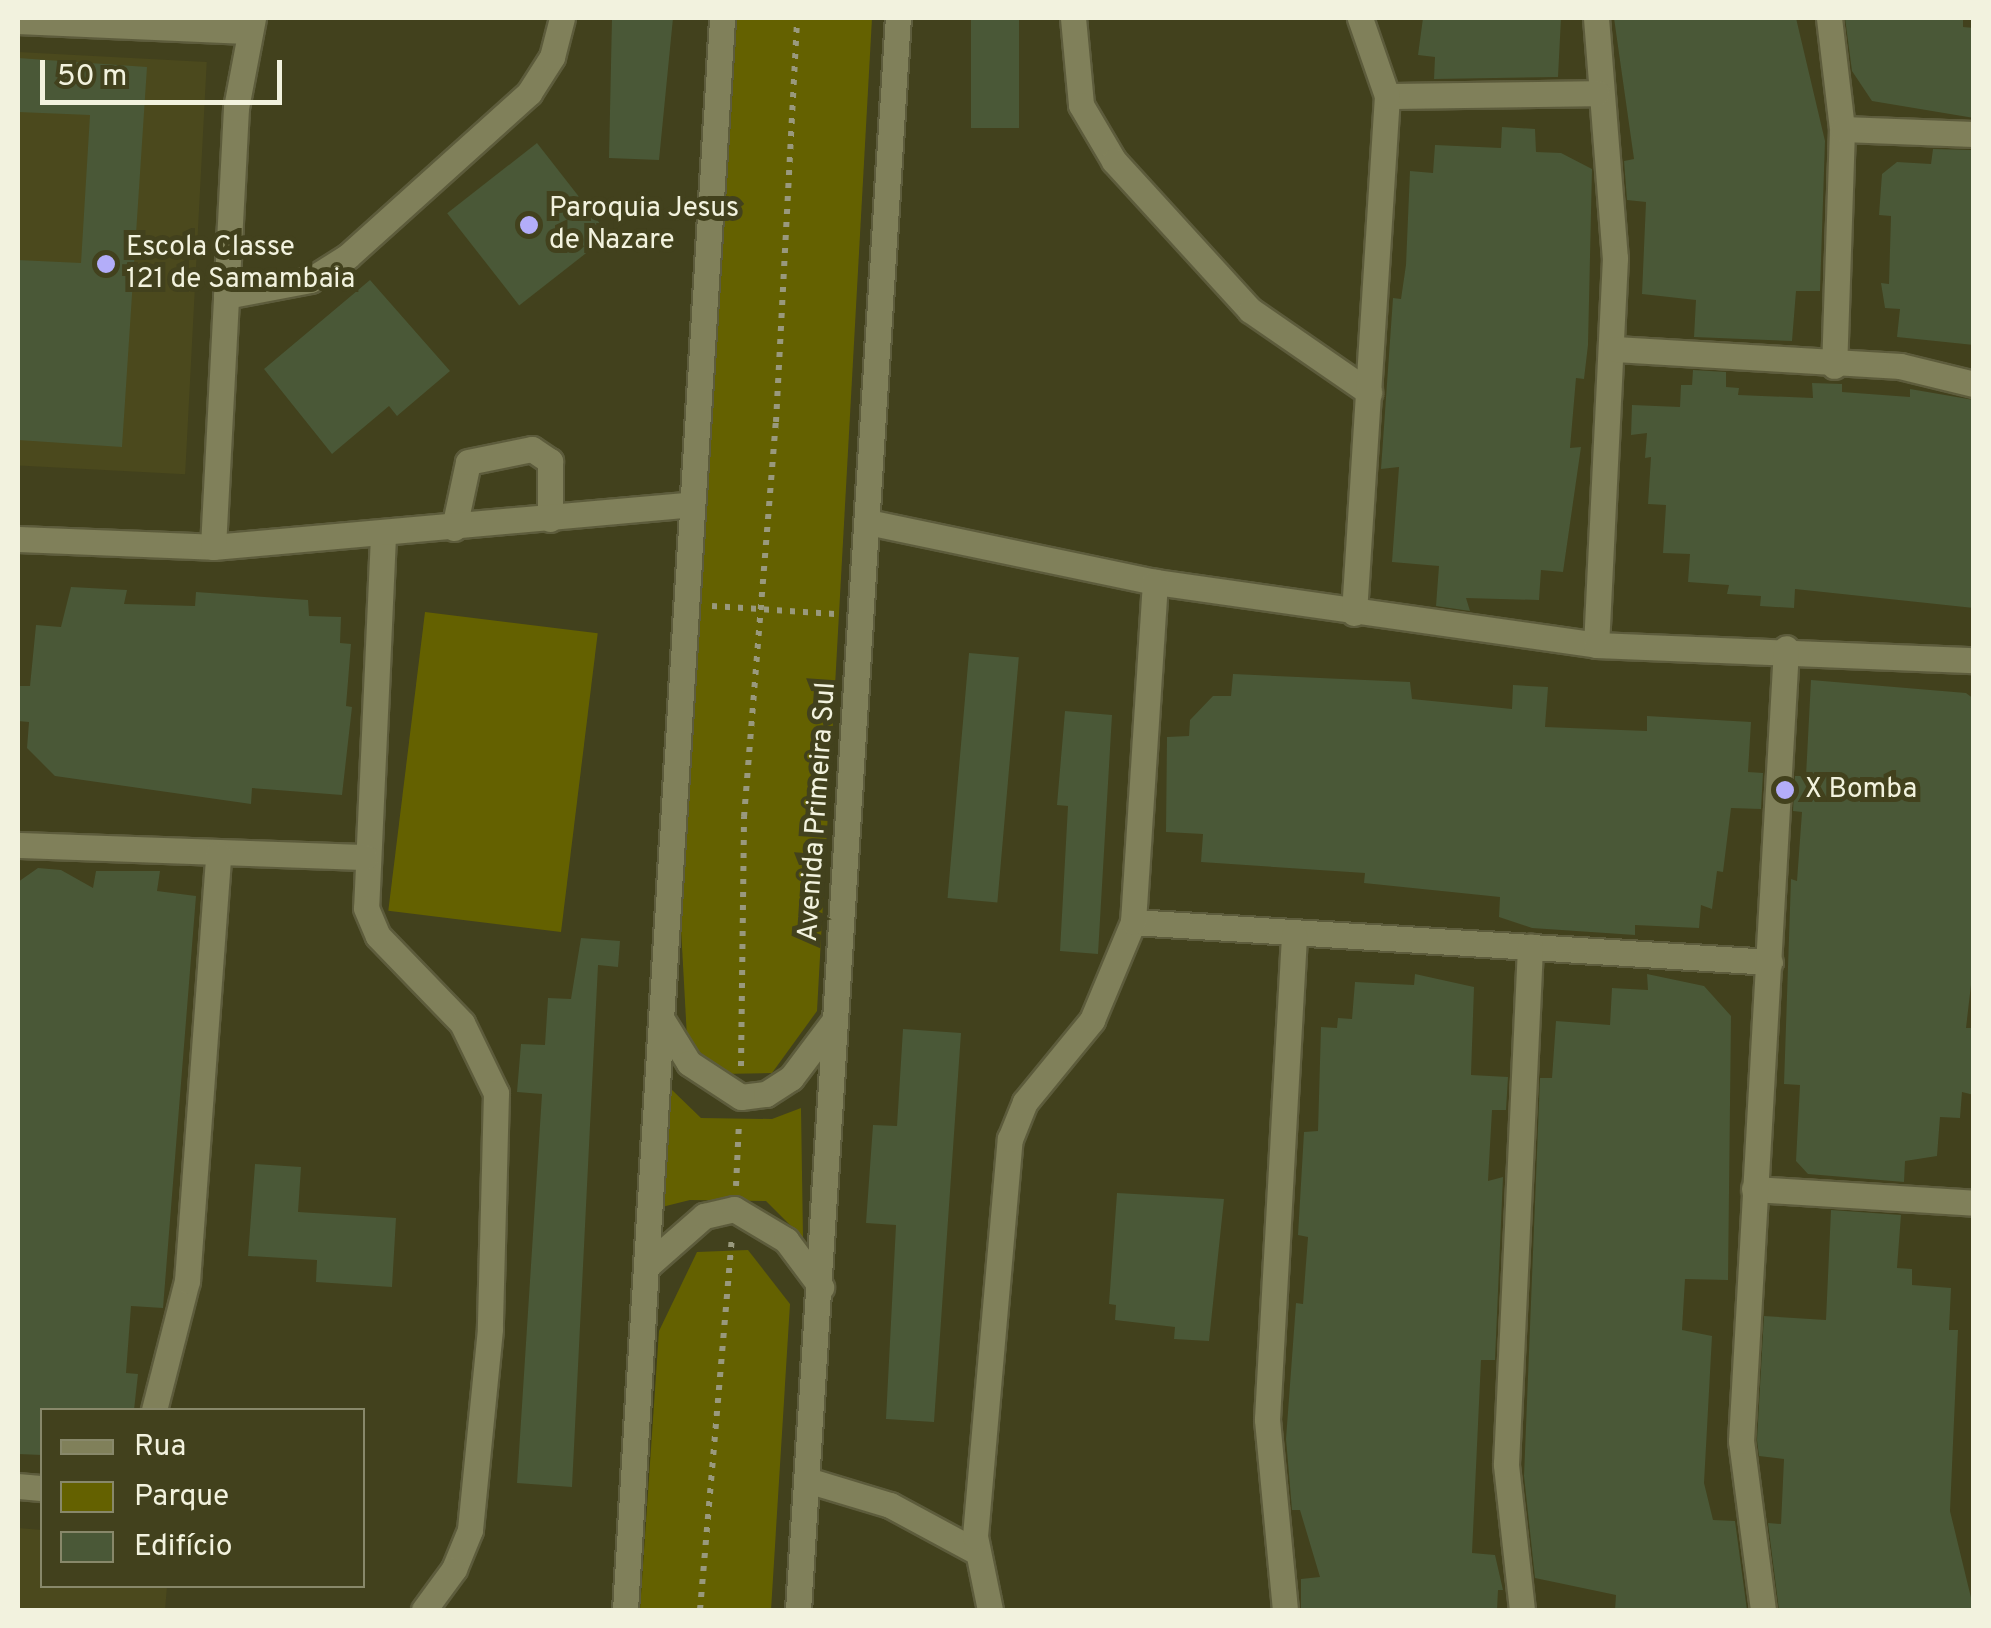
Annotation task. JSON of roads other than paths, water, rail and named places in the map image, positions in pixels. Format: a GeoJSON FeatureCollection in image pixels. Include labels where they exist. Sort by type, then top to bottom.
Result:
{"type":"FeatureCollection","features":[{"type":"Feature","properties":{"kind":"street"},"geometry":{"type":"LineString","coordinates":[[226,296],[310,280],[348,256],[529,94],[552,57],[562,18]]}},
{"type":"Feature","properties":{"kind":"street"},"geometry":{"type":"LineString","coordinates":[[625,1610],[683,605],[722,18]]}},
{"type":"Feature","properties":{"kind":"street","name":"Avenida Primeira Sul"},"geometry":{"type":"LineString","coordinates":[[798,1610],[898,18]]}},
{"type":"Feature","properties":{"kind":"street"},"geometry":{"type":"LineString","coordinates":[[1073,18],[1081,105],[1114,161],[1250,310],[1369,392]]}},
{"type":"Feature","properties":{"kind":"street"},"geometry":{"type":"LineString","coordinates":[[1354,613],[1387,96],[1360,18]]}},
{"type":"Feature","properties":{"kind":"street"},"geometry":{"type":"LineString","coordinates":[[1596,18],[1597,92],[1610,182],[1614,349],[1596,644]]}},
{"type":"Feature","properties":{"kind":"street"},"geometry":{"type":"LineString","coordinates":[[1829,18],[1842,129],[1834,366]]}},
{"type":"Feature","properties":{"kind":"street"},"geometry":{"type":"LineString","coordinates":[[32,20],[250,24],[226,296],[213,547]]}},
{"type":"Feature","properties":{"kind":"street"},"geometry":{"type":"LineString","coordinates":[[1387,96],[1597,92]]}},
{"type":"Feature","properties":{"kind":"street"},"geometry":{"type":"LineString","coordinates":[[1842,129],[1974,134]]}},
{"type":"Feature","properties":{"kind":"street"},"geometry":{"type":"LineString","coordinates":[[1614,349],[1834,366],[1900,366],[1974,384]]}},
{"type":"Feature","properties":{"kind":"street"},"geometry":{"type":"LineString","coordinates":[[454,528],[468,462],[532,449],[550,461],[550,519]]}},
{"type":"Feature","properties":{"kind":"street"},"geometry":{"type":"LineString","coordinates":[[18,539],[213,547],[383,536],[692,504]]}},
{"type":"Feature","properties":{"kind":"street"},"geometry":{"type":"LineString","coordinates":[[868,522],[1154,582],[1596,644],[1786,648],[1974,660]]}},
{"type":"Feature","properties":{"kind":"street"},"geometry":{"type":"LineString","coordinates":[[383,536],[365,857],[366,908],[378,936],[462,1023],[496,1093],[490,1329],[470,1530],[454,1569],[424,1610]]}},
{"type":"Feature","properties":{"kind":"street"},"geometry":{"type":"LineString","coordinates":[[990,1610],[977,1552],[1010,1139],[1026,1102],[1092,1020],[1133,922],[1154,582]]}},
{"type":"Feature","properties":{"kind":"street"},"geometry":{"type":"LineString","coordinates":[[1763,1610],[1741,1441],[1786,648]]}},
{"type":"Feature","properties":{"kind":"street"},"geometry":{"type":"LineString","coordinates":[[18,845],[365,857]]}},
{"type":"Feature","properties":{"kind":"street"},"geometry":{"type":"LineString","coordinates":[[154,1408],[186,1281],[218,854]]}},
{"type":"Feature","properties":{"kind":"street"},"geometry":{"type":"LineString","coordinates":[[1133,922],[1770,962]]}},
{"type":"Feature","properties":{"kind":"street"},"geometry":{"type":"LineString","coordinates":[[1286,1610],[1266,1419],[1294,935]]}},
{"type":"Feature","properties":{"kind":"street"},"geometry":{"type":"LineString","coordinates":[[1522,1610],[1506,1464],[1530,947]]}},
{"type":"Feature","properties":{"kind":"street"},"geometry":{"type":"LineString","coordinates":[[660,1018],[689,1063],[741,1096],[766,1094],[791,1078],[834,1021]]}},
{"type":"Feature","properties":{"kind":"street"},"geometry":{"type":"LineString","coordinates":[[1754,1189],[1974,1203]]}},
{"type":"Feature","properties":{"kind":"street"},"geometry":{"type":"LineString","coordinates":[[647,1266],[704,1216],[734,1209],[786,1240],[820,1287]]}},
{"type":"Feature","properties":{"kind":"street"},"geometry":{"type":"LineString","coordinates":[[807,1480],[890,1504],[977,1552]]}},
{"type":"Feature","properties":{"kind":"place","name":"Paroquia Jesus de Nazare"},"geometry":{"type":"Point","coordinates":[529,225]}},
{"type":"Feature","properties":{"kind":"place","name":"Escola Classe 121 de Samambaia"},"geometry":{"type":"Point","coordinates":[106,264]}},
{"type":"Feature","properties":{"kind":"place","name":"X Bomba"},"geometry":{"type":"Point","coordinates":[1785,790]}}]}
